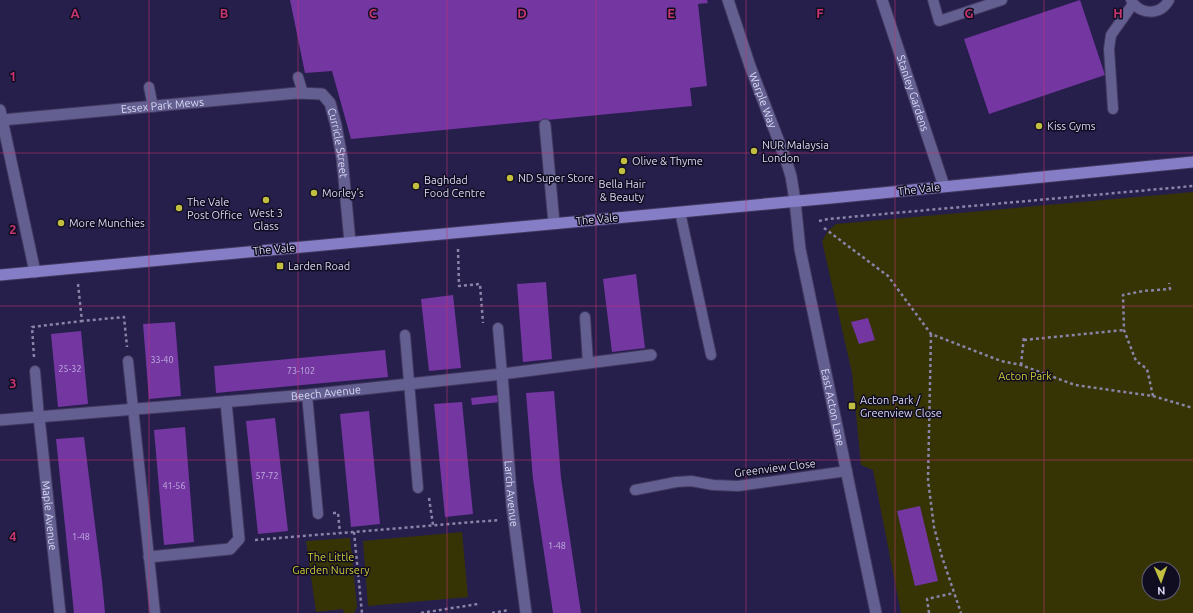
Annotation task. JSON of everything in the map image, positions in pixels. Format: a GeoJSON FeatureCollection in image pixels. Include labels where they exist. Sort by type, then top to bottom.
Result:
{"type":"FeatureCollection","features":[{"type":"Feature","properties":{"kind":"main road","name":"The Vale"},"geometry":{"type":"LineString","coordinates":[[0,275],[680,212],[1193,162]]}},
{"type":"Feature","properties":{"kind":"street","name":"Warple Way"},"geometry":{"type":"LineString","coordinates":[[728,0],[750,66],[786,160],[791,176],[795,201]]}},
{"type":"Feature","properties":{"kind":"street","name":"Stanley Gardens"},"geometry":{"type":"LineString","coordinates":[[882,0],[944,186]]}},
{"type":"Feature","properties":{"kind":"street","name":"Essex Park Mews"},"geometry":{"type":"LineString","coordinates":[[1,115],[154,106],[303,94],[322,94]]}},
{"type":"Feature","properties":{"kind":"street","name":"Curricle Street"},"geometry":{"type":"LineString","coordinates":[[322,94],[330,104],[336,125],[342,158],[350,242]]}},
{"type":"Feature","properties":{"kind":"street"},"geometry":{"type":"LineString","coordinates":[[1,115],[36,272]]}},
{"type":"Feature","properties":{"kind":"street"},"geometry":{"type":"LineString","coordinates":[[545,125],[554,223]]}},
{"type":"Feature","properties":{"kind":"street","name":"East Acton Lane"},"geometry":{"type":"LineString","coordinates":[[795,201],[800,249],[876,613]]}},
{"type":"Feature","properties":{"kind":"street","name":"Beech Avenue"},"geometry":{"type":"LineString","coordinates":[[0,420],[307,395],[502,374],[651,355]]}},
{"type":"Feature","properties":{"kind":"street","name":"Larch Avenue"},"geometry":{"type":"LineString","coordinates":[[502,374],[514,519],[526,613]]}},
{"type":"Feature","properties":{"kind":"street"},"geometry":{"type":"LineString","coordinates":[[149,557],[230,549],[239,539],[226,402]]}},
{"type":"Feature","properties":{"kind":"street","name":"Maple Avenue"},"geometry":{"type":"LineString","coordinates":[[39,417],[60,613]]}},
{"type":"Feature","properties":{"kind":"lane"},"geometry":{"type":"LineString","coordinates":[[933,0],[940,21],[1002,0]]}},
{"type":"Feature","properties":{"kind":"lane"},"geometry":{"type":"LineString","coordinates":[[1112,109],[1109,49],[1111,35],[1132,2],[1138,8],[1151,12],[1158,11],[1164,7],[1169,0]]}},
{"type":"Feature","properties":{"kind":"lane"},"geometry":{"type":"LineString","coordinates":[[298,77],[303,94]]}},
{"type":"Feature","properties":{"kind":"lane"},"geometry":{"type":"LineString","coordinates":[[149,87],[154,106]]}},
{"type":"Feature","properties":{"kind":"lane"},"geometry":{"type":"LineString","coordinates":[[680,212],[711,355]]}},
{"type":"Feature","properties":{"kind":"lane"},"geometry":{"type":"LineString","coordinates":[[585,317],[588,363]]}},
{"type":"Feature","properties":{"kind":"lane"},"geometry":{"type":"LineString","coordinates":[[498,328],[502,374]]}},
{"type":"Feature","properties":{"kind":"lane"},"geometry":{"type":"LineString","coordinates":[[406,335],[418,488]]}},
{"type":"Feature","properties":{"kind":"lane"},"geometry":{"type":"LineString","coordinates":[[128,361],[132,410],[155,613]]}},
{"type":"Feature","properties":{"kind":"lane"},"geometry":{"type":"LineString","coordinates":[[35,371],[39,417]]}},
{"type":"Feature","properties":{"kind":"lane"},"geometry":{"type":"LineString","coordinates":[[307,395],[318,514]]}},
{"type":"Feature","properties":{"kind":"lane","name":"Greenview Close"},"geometry":{"type":"LineString","coordinates":[[635,490],[684,482],[738,486],[847,471]]}},
{"type":"Feature","properties":{"kind":"path"},"geometry":{"type":"LineString","coordinates":[[819,221],[836,218],[1193,186]]}},
{"type":"Feature","properties":{"kind":"path"},"geometry":{"type":"LineString","coordinates":[[824,228],[888,276],[931,334],[1001,361],[1022,365],[1075,385],[1153,396],[1193,408]]}},
{"type":"Feature","properties":{"kind":"path"},"geometry":{"type":"LineString","coordinates":[[457,232],[459,286],[480,284],[484,330]]}},
{"type":"Feature","properties":{"kind":"path"},"geometry":{"type":"LineString","coordinates":[[76,268],[82,321]]}},
{"type":"Feature","properties":{"kind":"path"},"geometry":{"type":"LineString","coordinates":[[1153,396],[1147,369],[1136,361],[1124,330],[1123,295],[1143,291],[1170,289],[1169,283]]}},
{"type":"Feature","properties":{"kind":"path"},"geometry":{"type":"LineString","coordinates":[[35,371],[32,326],[124,317],[128,361]]}},
{"type":"Feature","properties":{"kind":"path"},"geometry":{"type":"LineString","coordinates":[[1024,340],[1124,330]]}},
{"type":"Feature","properties":{"kind":"path"},"geometry":{"type":"LineString","coordinates":[[931,334],[928,480],[934,526],[961,613]]}},
{"type":"Feature","properties":{"kind":"path"},"geometry":{"type":"LineString","coordinates":[[1022,365],[1024,336]]}},
{"type":"Feature","properties":{"kind":"path"},"geometry":{"type":"LineString","coordinates":[[418,488],[429,496],[432,525]]}},
{"type":"Feature","properties":{"kind":"path"},"geometry":{"type":"LineString","coordinates":[[237,541],[514,519]]}},
{"type":"Feature","properties":{"kind":"path"},"geometry":{"type":"LineString","coordinates":[[354,532],[362,613]]}},
{"type":"Feature","properties":{"kind":"path"},"geometry":{"type":"LineString","coordinates":[[929,613],[927,599],[954,593]]}},
{"type":"Feature","properties":{"kind":"path"},"geometry":{"type":"LineString","coordinates":[[421,613],[478,604]]}},
{"type":"Feature","properties":{"kind":"green space","name":"Acton Park"},"geometry":{"type":"Polygon","coordinates":[[[1193,192],[1193,613],[901,613],[873,470],[861,465],[852,373],[822,241],[828,231],[836,224],[1193,192]]]}},
{"type":"Feature","properties":{"kind":"green space"},"geometry":{"type":"Polygon","coordinates":[[[462,532],[468,597],[368,606],[363,541],[462,532]]]}},
{"type":"Feature","properties":{"kind":"green space","name":"The Little Garden Nursery"},"geometry":{"type":"Polygon","coordinates":[[[350,538],[357,607],[354,613],[344,613],[343,609],[316,612],[306,541],[350,538]]]}},
{"type":"Feature","properties":{"kind":"building"},"geometry":{"type":"Polygon","coordinates":[[[290,0],[707,0],[708,3],[698,4],[707,86],[690,88],[692,106],[351,139],[332,71],[305,73],[290,0]]]}},
{"type":"Feature","properties":{"kind":"building"},"geometry":{"type":"Polygon","coordinates":[[[1080,0],[1105,75],[989,114],[964,39],[1080,0]]]}},
{"type":"Feature","properties":{"kind":"building"},"geometry":{"type":"Polygon","coordinates":[[[636,274],[645,348],[612,352],[603,279],[636,274]]]}},
{"type":"Feature","properties":{"kind":"building"},"geometry":{"type":"Polygon","coordinates":[[[546,282],[552,359],[523,362],[517,284],[546,282]]]}},
{"type":"Feature","properties":{"kind":"building"},"geometry":{"type":"Polygon","coordinates":[[[453,295],[461,368],[429,371],[421,299],[453,295]]]}},
{"type":"Feature","properties":{"kind":"building"},"geometry":{"type":"Polygon","coordinates":[[[868,318],[875,340],[859,344],[851,322],[868,318]]]}},
{"type":"Feature","properties":{"kind":"building"},"geometry":{"type":"Polygon","coordinates":[[[175,322],[181,396],[149,399],[143,324],[175,322]]]}},
{"type":"Feature","properties":{"kind":"building"},"geometry":{"type":"Polygon","coordinates":[[[81,331],[88,404],[58,407],[51,334],[81,331]]]}},
{"type":"Feature","properties":{"kind":"building"},"geometry":{"type":"Polygon","coordinates":[[[385,350],[388,377],[216,393],[214,366],[385,350]]]}},
{"type":"Feature","properties":{"kind":"building"},"geometry":{"type":"Polygon","coordinates":[[[554,391],[561,478],[581,613],[553,613],[533,479],[526,393],[554,391]]]}},
{"type":"Feature","properties":{"kind":"building"},"geometry":{"type":"Polygon","coordinates":[[[499,395],[500,402],[472,405],[471,398],[499,395]]]}},
{"type":"Feature","properties":{"kind":"building"},"geometry":{"type":"Polygon","coordinates":[[[462,402],[473,514],[445,517],[434,404],[462,402]]]}},
{"type":"Feature","properties":{"kind":"building"},"geometry":{"type":"Polygon","coordinates":[[[369,411],[380,524],[351,527],[340,414],[369,411]]]}},
{"type":"Feature","properties":{"kind":"building"},"geometry":{"type":"Polygon","coordinates":[[[275,418],[288,531],[258,534],[246,421],[275,418]]]}},
{"type":"Feature","properties":{"kind":"building"},"geometry":{"type":"Polygon","coordinates":[[[185,427],[194,542],[164,545],[154,430],[185,427]]]}},
{"type":"Feature","properties":{"kind":"building"},"geometry":{"type":"Polygon","coordinates":[[[84,437],[105,613],[74,613],[56,439],[84,437]]]}},
{"type":"Feature","properties":{"kind":"building"},"geometry":{"type":"Polygon","coordinates":[[[920,506],[938,581],[915,586],[897,511],[920,506]]]}},
{"type":"Feature","properties":{"kind":"place","name":"Kiss Gyms"},"geometry":{"type":"Point","coordinates":[1039,126]}},
{"type":"Feature","properties":{"kind":"place","name":"NUR Malaysia London"},"geometry":{"type":"Point","coordinates":[754,151]}},
{"type":"Feature","properties":{"kind":"place","name":"Olive & Thyme"},"geometry":{"type":"Point","coordinates":[624,161]}},
{"type":"Feature","properties":{"kind":"place","name":"Bella Hair & Beauty"},"geometry":{"type":"Point","coordinates":[622,171]}},
{"type":"Feature","properties":{"kind":"place","name":"ND Super Store"},"geometry":{"type":"Point","coordinates":[510,178]}},
{"type":"Feature","properties":{"kind":"place","name":"Baghdad Food Centre"},"geometry":{"type":"Point","coordinates":[416,186]}},
{"type":"Feature","properties":{"kind":"place","name":"Morley's"},"geometry":{"type":"Point","coordinates":[314,193]}},
{"type":"Feature","properties":{"kind":"place","name":"West 3 Glass"},"geometry":{"type":"Point","coordinates":[266,200]}},
{"type":"Feature","properties":{"kind":"place","name":"The Vale Post Office"},"geometry":{"type":"Point","coordinates":[179,208]}},
{"type":"Feature","properties":{"kind":"place","name":"More Munchies"},"geometry":{"type":"Point","coordinates":[61,223]}},
{"type":"Feature","properties":{"kind":"place","name":"Larden Road"},"geometry":{"type":"Point","coordinates":[280,266]}},
{"type":"Feature","properties":{"kind":"place","name":"Acton Park / Greenview Close"},"geometry":{"type":"Point","coordinates":[852,406]}}]}
